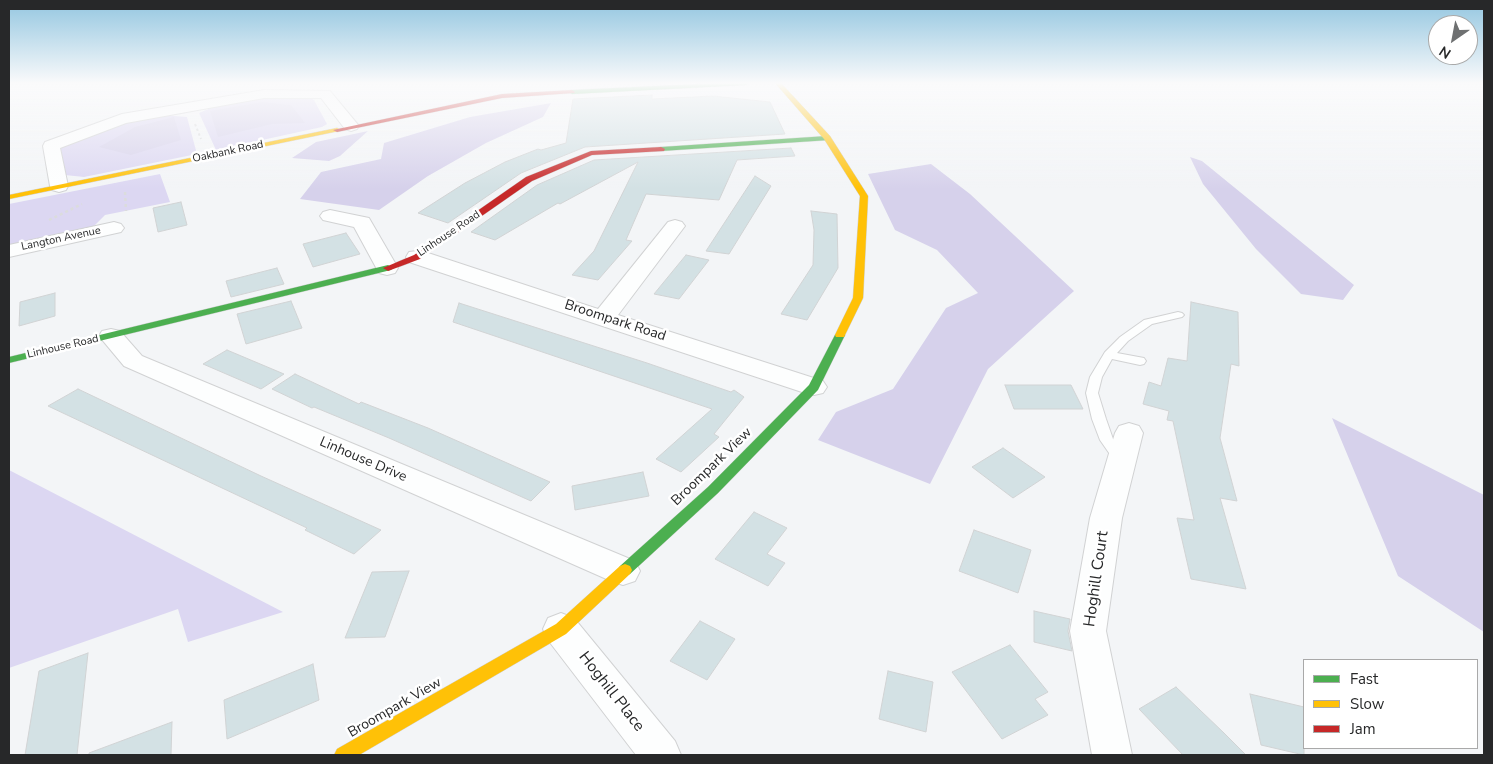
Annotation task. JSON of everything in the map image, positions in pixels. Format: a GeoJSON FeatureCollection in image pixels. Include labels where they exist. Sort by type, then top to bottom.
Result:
{"type":"FeatureCollection","features":[{"type":"Feature","properties":{"kind":"street"},"geometry":{"type":"LineString","coordinates":[[59,186],[50,146],[124,119]]}},
{"type":"Feature","properties":{"kind":"street"},"geometry":{"type":"LineString","coordinates":[[344,119],[350,126]]}},
{"type":"Feature","properties":{"kind":"street","name":"Oakbank Road"},"geometry":{"type":"LineString","coordinates":[[9,197],[387,119]]}},
{"type":"Feature","properties":{"kind":"street","name":"Broompark View"},"geometry":{"type":"LineString","coordinates":[[343,755],[561,630],[713,490],[814,387],[858,298],[864,196],[826,138],[809,119]]}},
{"type":"Feature","properties":{"kind":"street","name":"Linhouse Road"},"geometry":{"type":"LineString","coordinates":[[9,360],[387,268],[417,257],[529,179],[592,153],[826,138]]}},
{"type":"Feature","properties":{"kind":"street"},"geometry":{"type":"LineString","coordinates":[[330,216],[362,222],[387,268]]}},
{"type":"Feature","properties":{"kind":"street"},"geometry":{"type":"LineString","coordinates":[[604,317],[675,226]]}},
{"type":"Feature","properties":{"kind":"street","name":"Langton Avenue"},"geometry":{"type":"LineString","coordinates":[[9,251],[114,228]]}},
{"type":"Feature","properties":{"kind":"street","name":"Broompark Road"},"geometry":{"type":"LineString","coordinates":[[417,257],[814,387]]}},
{"type":"Feature","properties":{"kind":"street","name":"Linhouse Drive"},"geometry":{"type":"LineString","coordinates":[[111,336],[132,361],[624,571]]}},
{"type":"Feature","properties":{"kind":"street","name":"Hoghill Court"},"geometry":{"type":"LineString","coordinates":[[1112,755],[1088,631],[1106,518],[1125,446]]}},
{"type":"Feature","properties":{"kind":"street","name":"Hoghill Place"},"geometry":{"type":"LineString","coordinates":[[561,630],[661,755]]}},
{"type":"Feature","properties":{"kind":"lane"},"geometry":{"type":"LineString","coordinates":[[1125,446],[1107,440],[1092,393],[1096,377],[1109,355],[1124,338],[1148,322],[1178,315]]}},
{"type":"Feature","properties":{"kind":"lane"},"geometry":{"type":"LineString","coordinates":[[1109,355],[1140,361]]}},
{"type":"Feature","properties":{"kind":"path"},"geometry":{"type":"LineString","coordinates":[[194,119],[208,156]]}},
{"type":"Feature","properties":{"kind":"path"},"geometry":{"type":"LineString","coordinates":[[114,228],[126,211],[125,192]]}},
{"type":"Feature","properties":{"kind":"shaded area"},"geometry":{"type":"Polygon","coordinates":[[[143,119],[187,119],[197,154],[84,177],[65,175],[60,144],[117,123],[143,119]]]}},
{"type":"Feature","properties":{"kind":"shaded area"},"geometry":{"type":"Polygon","coordinates":[[[175,119],[181,140],[131,155],[99,147],[135,127],[175,119]]]}},
{"type":"Feature","properties":{"kind":"shaded area"},"geometry":{"type":"Polygon","coordinates":[[[202,119],[324,119],[327,124],[322,127],[216,150],[202,119]]]}},
{"type":"Feature","properties":{"kind":"shaded area"},"geometry":{"type":"Polygon","coordinates":[[[212,119],[302,119],[305,123],[272,124],[218,137],[212,119]]]}},
{"type":"Feature","properties":{"kind":"shaded area"},"geometry":{"type":"Polygon","coordinates":[[[465,119],[539,119],[486,143],[428,176],[379,210],[300,199],[321,172],[381,159],[384,143],[465,119]]]}},
{"type":"Feature","properties":{"kind":"shaded area"},"geometry":{"type":"Polygon","coordinates":[[[368,131],[340,156],[329,161],[292,158],[316,142],[368,131]]]}},
{"type":"Feature","properties":{"kind":"shaded area"},"geometry":{"type":"Polygon","coordinates":[[[1190,157],[1202,161],[1354,285],[1343,300],[1301,294],[1256,249],[1203,184],[1190,157]]]}},
{"type":"Feature","properties":{"kind":"shaded area"},"geometry":{"type":"Polygon","coordinates":[[[931,164],[970,194],[1074,291],[988,369],[930,484],[818,440],[836,412],[893,389],[946,308],[978,293],[937,250],[895,230],[868,174],[931,164]]]}},
{"type":"Feature","properties":{"kind":"shaded area"},"geometry":{"type":"Polygon","coordinates":[[[160,174],[170,202],[105,215],[91,229],[9,248],[9,204],[160,174]]]}},
{"type":"Feature","properties":{"kind":"shaded area"},"geometry":{"type":"Polygon","coordinates":[[[1332,418],[1484,495],[1484,632],[1398,576],[1332,418]]]}},
{"type":"Feature","properties":{"kind":"shaded area"},"geometry":{"type":"Polygon","coordinates":[[[9,470],[283,612],[188,642],[178,609],[9,668],[9,470]]]}},
{"type":"Feature","properties":{"kind":"building"},"geometry":{"type":"Polygon","coordinates":[[[570,119],[778,119],[785,134],[585,147],[521,173],[448,223],[418,213],[465,183],[505,162],[538,149],[541,150],[566,143],[570,119]]]}},
{"type":"Feature","properties":{"kind":"building"},"geometry":{"type":"Polygon","coordinates":[[[791,148],[795,156],[737,160],[719,200],[646,194],[626,240],[632,241],[598,280],[572,275],[594,251],[638,162],[560,204],[558,203],[495,240],[471,232],[537,185],[594,160],[791,148]]]}},
{"type":"Feature","properties":{"kind":"building"},"geometry":{"type":"Polygon","coordinates":[[[755,176],[771,186],[729,254],[706,251],[755,176]]]}},
{"type":"Feature","properties":{"kind":"building"},"geometry":{"type":"Polygon","coordinates":[[[181,202],[187,225],[158,232],[153,208],[181,202]]]}},
{"type":"Feature","properties":{"kind":"building"},"geometry":{"type":"Polygon","coordinates":[[[811,211],[837,214],[838,268],[807,320],[781,314],[813,265],[814,230],[811,211]]]}},
{"type":"Feature","properties":{"kind":"building"},"geometry":{"type":"Polygon","coordinates":[[[346,233],[360,254],[313,267],[303,244],[346,233]]]}},
{"type":"Feature","properties":{"kind":"building"},"geometry":{"type":"Polygon","coordinates":[[[686,255],[709,260],[679,299],[654,294],[686,255]]]}},
{"type":"Feature","properties":{"kind":"building"},"geometry":{"type":"Polygon","coordinates":[[[277,268],[284,284],[231,297],[226,281],[277,268]]]}},
{"type":"Feature","properties":{"kind":"building"},"geometry":{"type":"Polygon","coordinates":[[[55,293],[55,316],[19,326],[20,302],[55,293]]]}},
{"type":"Feature","properties":{"kind":"building"},"geometry":{"type":"Polygon","coordinates":[[[291,301],[302,328],[246,344],[237,314],[291,301]]]}},
{"type":"Feature","properties":{"kind":"building"},"geometry":{"type":"Polygon","coordinates":[[[1191,302],[1238,312],[1239,366],[1231,364],[1220,438],[1237,501],[1220,498],[1246,589],[1191,579],[1177,518],[1194,520],[1173,421],[1167,420],[1169,411],[1143,404],[1149,382],[1161,386],[1168,358],[1187,361],[1191,302]]]}},
{"type":"Feature","properties":{"kind":"building"},"geometry":{"type":"Polygon","coordinates":[[[459,303],[731,392],[734,390],[744,397],[714,434],[719,437],[681,472],[656,459],[712,409],[453,322],[459,303]]]}},
{"type":"Feature","properties":{"kind":"building"},"geometry":{"type":"Polygon","coordinates":[[[227,350],[284,374],[261,389],[203,364],[227,350]]]}},
{"type":"Feature","properties":{"kind":"building"},"geometry":{"type":"Polygon","coordinates":[[[295,374],[359,404],[361,402],[428,428],[550,482],[531,501],[389,438],[314,407],[312,408],[272,389],[295,374]]]}},
{"type":"Feature","properties":{"kind":"building"},"geometry":{"type":"Polygon","coordinates":[[[1005,385],[1071,385],[1083,409],[1014,409],[1005,385]]]}},
{"type":"Feature","properties":{"kind":"building"},"geometry":{"type":"Polygon","coordinates":[[[78,389],[261,476],[381,530],[354,554],[305,530],[307,528],[48,406],[78,389]]]}},
{"type":"Feature","properties":{"kind":"building"},"geometry":{"type":"Polygon","coordinates":[[[1003,448],[1045,477],[1013,498],[972,467],[1003,448]]]}},
{"type":"Feature","properties":{"kind":"building"},"geometry":{"type":"Polygon","coordinates":[[[643,472],[649,496],[575,510],[572,486],[643,472]]]}},
{"type":"Feature","properties":{"kind":"building"},"geometry":{"type":"Polygon","coordinates":[[[754,512],[787,528],[767,554],[785,563],[768,586],[715,559],[754,512]]]}},
{"type":"Feature","properties":{"kind":"building"},"geometry":{"type":"Polygon","coordinates":[[[974,530],[1031,550],[1018,593],[959,571],[974,530]]]}},
{"type":"Feature","properties":{"kind":"building"},"geometry":{"type":"Polygon","coordinates":[[[409,571],[385,637],[345,638],[372,572],[409,571]]]}},
{"type":"Feature","properties":{"kind":"building"},"geometry":{"type":"Polygon","coordinates":[[[1034,611],[1070,619],[1068,631],[1072,651],[1034,642],[1034,611]]]}},
{"type":"Feature","properties":{"kind":"building"},"geometry":{"type":"Polygon","coordinates":[[[700,621],[735,639],[707,680],[670,661],[700,621]]]}},
{"type":"Feature","properties":{"kind":"building"},"geometry":{"type":"Polygon","coordinates":[[[1010,645],[1048,692],[1035,699],[1048,715],[1002,739],[952,672],[1010,645]]]}},
{"type":"Feature","properties":{"kind":"building"},"geometry":{"type":"Polygon","coordinates":[[[88,653],[77,755],[25,755],[39,671],[88,653]]]}},
{"type":"Feature","properties":{"kind":"building"},"geometry":{"type":"Polygon","coordinates":[[[313,664],[319,700],[227,739],[224,700],[313,664]]]}},
{"type":"Feature","properties":{"kind":"building"},"geometry":{"type":"Polygon","coordinates":[[[888,671],[933,682],[926,732],[879,719],[888,671]]]}},
{"type":"Feature","properties":{"kind":"building"},"geometry":{"type":"Polygon","coordinates":[[[1176,687],[1246,755],[1183,755],[1139,709],[1176,687]]]}},
{"type":"Feature","properties":{"kind":"building"},"geometry":{"type":"Polygon","coordinates":[[[1250,694],[1303,707],[1304,755],[1261,745],[1250,694]]]}},
{"type":"Feature","properties":{"kind":"building"},"geometry":{"type":"Polygon","coordinates":[[[172,722],[171,755],[89,755],[89,753],[172,722]]]}},
{"type":"Feature","properties":{"kind":"traffic: fast"},"geometry":{"type":"LineString","coordinates":[[661,149],[827,138]]}},
{"type":"Feature","properties":{"kind":"traffic: fast"},"geometry":{"type":"LineString","coordinates":[[9,360],[388,268]]}},
{"type":"Feature","properties":{"kind":"traffic: fast"},"geometry":{"type":"LineString","coordinates":[[625,570],[713,490],[814,387],[840,335]]}},
{"type":"Feature","properties":{"kind":"traffic: slow"},"geometry":{"type":"LineString","coordinates":[[810,119],[827,138],[864,196],[858,298],[840,335]]}},
{"type":"Feature","properties":{"kind":"traffic: slow"},"geometry":{"type":"LineString","coordinates":[[9,197],[337,130]]}},
{"type":"Feature","properties":{"kind":"traffic: slow"},"geometry":{"type":"LineString","coordinates":[[343,755],[561,629],[625,570]]}},
{"type":"Feature","properties":{"kind":"traffic: jam"},"geometry":{"type":"LineString","coordinates":[[337,130],[392,119]]}},
{"type":"Feature","properties":{"kind":"traffic: jam"},"geometry":{"type":"LineString","coordinates":[[388,268],[417,257],[529,179],[591,153],[661,149]]}}]}
